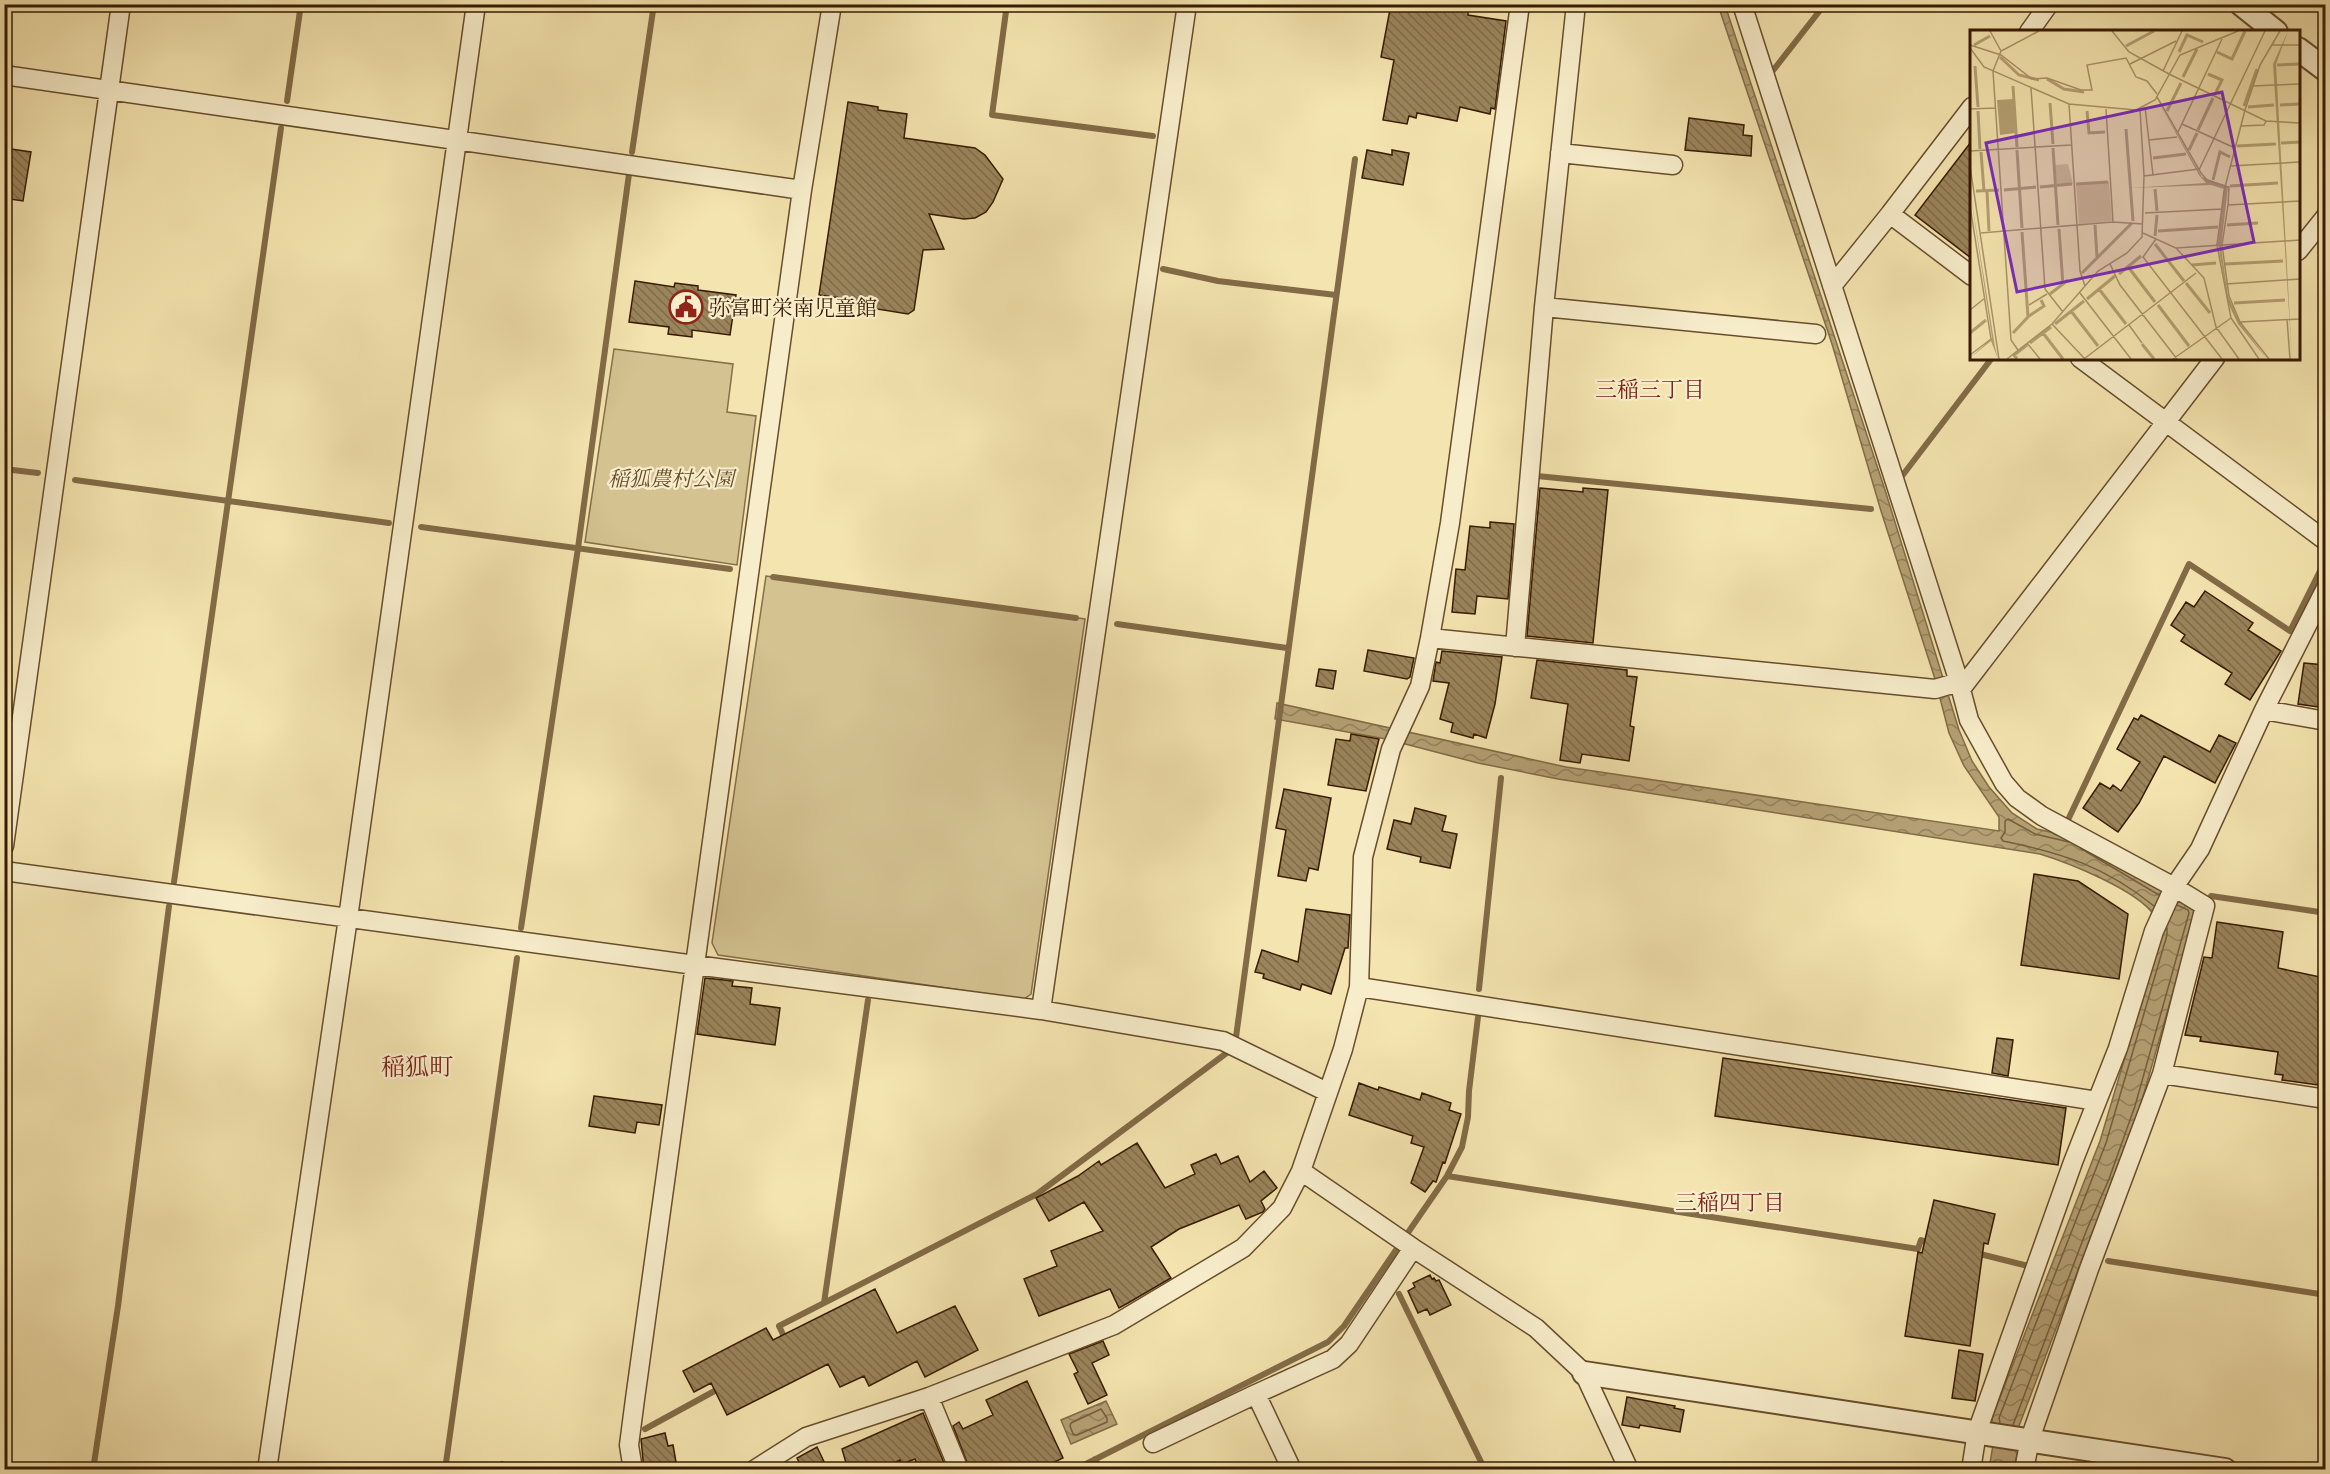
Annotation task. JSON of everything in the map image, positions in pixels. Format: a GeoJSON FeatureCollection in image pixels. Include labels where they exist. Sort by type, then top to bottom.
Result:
{"type":"FeatureCollection","features":[{"type":"Feature","properties":{"kind":"street"},"geometry":{"type":"LineString","coordinates":[[4,846],[121,4]]}},
{"type":"Feature","properties":{"kind":"street"},"geometry":{"type":"LineString","coordinates":[[267,1470],[348,918],[476,4]]}},
{"type":"Feature","properties":{"kind":"street"},"geometry":{"type":"LineString","coordinates":[[633,1470],[629,1445],[635,1399],[802,190],[832,4]]}},
{"type":"Feature","properties":{"kind":"street"},"geometry":{"type":"LineString","coordinates":[[1041,1010],[1187,4]]}},
{"type":"Feature","properties":{"kind":"street"},"geometry":{"type":"LineString","coordinates":[[754,1470],[806,1437],[929,1397],[1114,1325],[1243,1248],[1282,1208],[1301,1171],[1343,1049],[1359,987],[1363,857],[1391,749],[1420,686],[1430,638],[1450,523],[1520,4]]}},
{"type":"Feature","properties":{"kind":"street"},"geometry":{"type":"LineString","coordinates":[[1515,647],[1544,307],[1576,4]]}},
{"type":"Feature","properties":{"kind":"street"},"geometry":{"type":"LineString","coordinates":[[1742,4],[1960,685],[1969,720],[2004,783],[2017,798],[2042,816],[2205,906],[2162,1074],[2028,1439],[2024,1470]]}},
{"type":"Feature","properties":{"kind":"street"},"geometry":{"type":"LineString","coordinates":[[2030,30],[2049,4]]}},
{"type":"Feature","properties":{"kind":"street"},"geometry":{"type":"LineString","coordinates":[[2241,4],[2274,30]]}},
{"type":"Feature","properties":{"kind":"street"},"geometry":{"type":"LineString","coordinates":[[2300,51],[2325,70]]}},
{"type":"Feature","properties":{"kind":"street"},"geometry":{"type":"LineString","coordinates":[[4,75],[802,190]]}},
{"type":"Feature","properties":{"kind":"street"},"geometry":{"type":"LineString","coordinates":[[1832,286],[1970,108]]}},
{"type":"Feature","properties":{"kind":"street"},"geometry":{"type":"LineString","coordinates":[[1560,153],[1673,165]]}},
{"type":"Feature","properties":{"kind":"street"},"geometry":{"type":"LineString","coordinates":[[1890,214],[1970,275]]}},
{"type":"Feature","properties":{"kind":"street"},"geometry":{"type":"LineString","coordinates":[[2300,248],[2325,216]]}},
{"type":"Feature","properties":{"kind":"street"},"geometry":{"type":"LineString","coordinates":[[1544,307],[1816,334]]}},
{"type":"Feature","properties":{"kind":"street"},"geometry":{"type":"LineString","coordinates":[[2083,360],[2325,541]]}},
{"type":"Feature","properties":{"kind":"street"},"geometry":{"type":"LineString","coordinates":[[1430,638],[1935,689],[1960,685],[2214,360]]}},
{"type":"Feature","properties":{"kind":"street"},"geometry":{"type":"LineString","coordinates":[[1971,1470],[2073,1162],[2118,1048],[2154,932],[2174,887],[2200,849],[2264,710],[2325,588]]}},
{"type":"Feature","properties":{"kind":"street"},"geometry":{"type":"LineString","coordinates":[[2264,710],[2325,721]]}},
{"type":"Feature","properties":{"kind":"street"},"geometry":{"type":"LineString","coordinates":[[4,870],[1041,1010],[1223,1041],[1327,1092]]}},
{"type":"Feature","properties":{"kind":"street"},"geometry":{"type":"LineString","coordinates":[[1359,987],[2097,1101]]}},
{"type":"Feature","properties":{"kind":"street"},"geometry":{"type":"LineString","coordinates":[[2162,1074],[2325,1099]]}},
{"type":"Feature","properties":{"kind":"street"},"geometry":{"type":"LineString","coordinates":[[1301,1171],[1413,1248],[1536,1328],[1584,1373],[1629,1470]]}},
{"type":"Feature","properties":{"kind":"street"},"geometry":{"type":"LineString","coordinates":[[1153,1443],[1333,1359],[1349,1344],[1413,1248]]}},
{"type":"Feature","properties":{"kind":"street"},"geometry":{"type":"LineString","coordinates":[[1584,1373],[2225,1470]]}},
{"type":"Feature","properties":{"kind":"street"},"geometry":{"type":"LineString","coordinates":[[1256,1394],[1292,1470]]}},
{"type":"Feature","properties":{"kind":"street"},"geometry":{"type":"LineString","coordinates":[[929,1397],[959,1470]]}},
{"type":"Feature","properties":{"kind":"green space","name":"稲狐農村公園"},"geometry":{"type":"Polygon","coordinates":[[[614,349],[733,364],[727,412],[756,416],[737,565],[585,542],[614,349]]]}},
{"type":"Feature","properties":{"kind":"green space"},"geometry":{"type":"Polygon","coordinates":[[[766,576],[1085,619],[1031,994],[1024,999],[718,955],[712,943],[766,576]]]}},
{"type":"Feature","properties":{"kind":"water"},"geometry":{"type":"Polygon","coordinates":[[[1718,5],[1725,5],[1886,493],[1959,730],[1972,761],[1989,787],[2012,813],[2037,829],[2072,837],[2197,908],[2140,1107],[2114,1181],[2019,1426],[2013,1446],[2017,1454],[2014,1469],[1989,1469],[1993,1445],[1992,1418],[2100,1141],[2162,933],[2155,917],[2145,906],[2133,896],[2102,878],[2040,854],[1558,779],[1478,763],[1386,739],[1275,719],[1277,703],[1566,767],[1999,831],[1999,817],[1964,766],[1949,733],[1935,679],[1881,511],[1832,344],[1718,5]]]}},
{"type":"Feature","properties":{"kind":"water"},"geometry":{"type":"Polygon","coordinates":[[[1106,1401],[1117,1424],[1071,1444],[1061,1420],[1106,1401]]]}},
{"type":"Feature","properties":{"kind":"building"},"geometry":{"type":"Polygon","coordinates":[[[1391,4],[1438,4],[1468,10],[1468,15],[1506,21],[1495,109],[1491,108],[1490,114],[1460,107],[1457,121],[1417,113],[1416,118],[1409,116],[1407,124],[1383,120],[1394,60],[1381,57],[1391,4]]]}},
{"type":"Feature","properties":{"kind":"building"},"geometry":{"type":"Polygon","coordinates":[[[848,102],[878,107],[878,110],[907,114],[904,138],[975,148],[985,155],[1003,179],[986,212],[975,218],[964,219],[929,214],[944,249],[923,250],[914,310],[908,314],[846,304],[847,299],[819,295],[848,102]]]}},
{"type":"Feature","properties":{"kind":"building"},"geometry":{"type":"Polygon","coordinates":[[[1689,118],[1744,125],[1743,135],[1752,136],[1751,156],[1685,150],[1689,118]]]}},
{"type":"Feature","properties":{"kind":"building"},"geometry":{"type":"Polygon","coordinates":[[[1970,143],[1970,257],[1915,215],[1970,143]]]}},
{"type":"Feature","properties":{"kind":"building"},"geometry":{"type":"Polygon","coordinates":[[[4,148],[31,152],[23,201],[4,198],[4,148]]]}},
{"type":"Feature","properties":{"kind":"building"},"geometry":{"type":"Polygon","coordinates":[[[1367,150],[1392,155],[1392,150],[1409,153],[1403,185],[1362,178],[1367,150]]]}},
{"type":"Feature","properties":{"kind":"building"},"geometry":{"type":"Polygon","coordinates":[[[635,281],[674,287],[675,283],[698,286],[698,290],[736,295],[730,335],[692,330],[692,337],[668,334],[669,327],[629,322],[635,281]]]}},
{"type":"Feature","properties":{"kind":"building"},"geometry":{"type":"Polygon","coordinates":[[[1540,488],[1583,492],[1583,488],[1608,490],[1593,643],[1527,636],[1540,488]]]}},
{"type":"Feature","properties":{"kind":"building"},"geometry":{"type":"Polygon","coordinates":[[[1490,522],[1514,524],[1508,599],[1477,596],[1475,614],[1452,612],[1456,569],[1465,570],[1470,526],[1490,528],[1490,522]]]}},
{"type":"Feature","properties":{"kind":"building"},"geometry":{"type":"Polygon","coordinates":[[[2205,591],[2253,623],[2248,630],[2281,651],[2250,700],[2225,684],[2232,673],[2181,641],[2185,635],[2171,625],[2186,602],[2194,607],[2205,591]]]}},
{"type":"Feature","properties":{"kind":"building"},"geometry":{"type":"Polygon","coordinates":[[[1368,650],[1414,658],[1410,677],[1407,679],[1364,671],[1368,650]]]}},
{"type":"Feature","properties":{"kind":"building"},"geometry":{"type":"Polygon","coordinates":[[[1442,651],[1502,657],[1495,704],[1486,738],[1474,734],[1473,738],[1451,732],[1453,723],[1440,719],[1449,683],[1433,681],[1436,662],[1440,663],[1442,651]]]}},
{"type":"Feature","properties":{"kind":"building"},"geometry":{"type":"Polygon","coordinates":[[[1537,660],[1627,670],[1627,676],[1637,677],[1630,726],[1634,727],[1629,761],[1582,754],[1580,763],[1560,760],[1568,704],[1531,698],[1537,660]]]}},
{"type":"Feature","properties":{"kind":"building"},"geometry":{"type":"Polygon","coordinates":[[[2304,663],[2325,665],[2325,708],[2298,704],[2304,663]]]}},
{"type":"Feature","properties":{"kind":"building"},"geometry":{"type":"Polygon","coordinates":[[[1319,669],[1336,671],[1333,689],[1316,686],[1319,669]]]}},
{"type":"Feature","properties":{"kind":"building"},"geometry":{"type":"Polygon","coordinates":[[[2141,715],[2210,752],[2219,735],[2236,743],[2215,783],[2164,756],[2139,803],[2118,832],[2083,808],[2100,783],[2110,789],[2113,785],[2121,791],[2140,762],[2117,749],[2134,718],[2138,720],[2141,715]]]}},
{"type":"Feature","properties":{"kind":"building"},"geometry":{"type":"Polygon","coordinates":[[[1351,734],[1379,739],[1366,791],[1328,785],[1336,739],[1350,741],[1351,734]]]}},
{"type":"Feature","properties":{"kind":"building"},"geometry":{"type":"Polygon","coordinates":[[[1284,789],[1331,798],[1318,870],[1309,868],[1306,881],[1278,876],[1286,830],[1276,828],[1284,789]]]}},
{"type":"Feature","properties":{"kind":"building"},"geometry":{"type":"Polygon","coordinates":[[[1415,808],[1446,816],[1442,831],[1457,834],[1450,868],[1420,862],[1421,857],[1387,849],[1394,820],[1411,824],[1415,808]]]}},
{"type":"Feature","properties":{"kind":"building"},"geometry":{"type":"Polygon","coordinates":[[[2034,874],[2078,881],[2128,914],[2119,979],[2021,965],[2034,874]]]}},
{"type":"Feature","properties":{"kind":"building"},"geometry":{"type":"Polygon","coordinates":[[[1306,909],[1350,915],[1348,948],[1345,948],[1331,994],[1302,984],[1300,990],[1263,978],[1264,974],[1255,972],[1262,950],[1298,962],[1306,909]]]}},
{"type":"Feature","properties":{"kind":"building"},"geometry":{"type":"Polygon","coordinates":[[[2217,922],[2283,932],[2278,968],[2325,978],[2325,1086],[2282,1080],[2283,1075],[2275,1074],[2278,1052],[2200,1041],[2201,1037],[2185,1035],[2204,957],[2212,958],[2217,922]]]}},
{"type":"Feature","properties":{"kind":"building"},"geometry":{"type":"Polygon","coordinates":[[[705,978],[733,981],[732,986],[752,988],[750,1004],[780,1008],[775,1045],[697,1034],[705,978]]]}},
{"type":"Feature","properties":{"kind":"building"},"geometry":{"type":"Polygon","coordinates":[[[1997,1038],[2013,1040],[2008,1076],[1992,1073],[1997,1038]]]}},
{"type":"Feature","properties":{"kind":"building"},"geometry":{"type":"Polygon","coordinates":[[[1723,1058],[2066,1108],[2058,1165],[1715,1116],[1723,1058]]]}},
{"type":"Feature","properties":{"kind":"building"},"geometry":{"type":"Polygon","coordinates":[[[1359,1083],[1420,1100],[1422,1093],[1451,1103],[1449,1110],[1461,1114],[1445,1163],[1443,1162],[1436,1182],[1433,1181],[1425,1192],[1411,1183],[1424,1147],[1411,1143],[1413,1136],[1349,1115],[1359,1083]]]}},
{"type":"Feature","properties":{"kind":"building"},"geometry":{"type":"Polygon","coordinates":[[[594,1096],[662,1105],[659,1125],[637,1122],[635,1133],[589,1126],[594,1096]]]}},
{"type":"Feature","properties":{"kind":"building"},"geometry":{"type":"Polygon","coordinates":[[[1137,1143],[1165,1188],[1195,1174],[1191,1165],[1216,1154],[1221,1164],[1238,1156],[1250,1182],[1264,1171],[1277,1188],[1261,1201],[1265,1209],[1263,1212],[1246,1219],[1239,1205],[1179,1229],[1151,1247],[1171,1278],[1119,1308],[1110,1289],[1039,1316],[1024,1279],[1057,1266],[1051,1251],[1103,1231],[1084,1202],[1049,1221],[1036,1198],[1078,1176],[1099,1161],[1101,1165],[1137,1143]]]}},
{"type":"Feature","properties":{"kind":"building"},"geometry":{"type":"Polygon","coordinates":[[[1934,1200],[1995,1214],[1988,1244],[1984,1243],[1970,1346],[1905,1336],[1918,1252],[1922,1253],[1934,1200]]]}},
{"type":"Feature","properties":{"kind":"building"},"geometry":{"type":"Polygon","coordinates":[[[1430,1275],[1432,1279],[1439,1280],[1451,1305],[1430,1315],[1427,1309],[1418,1313],[1408,1291],[1415,1287],[1413,1283],[1430,1275]]]}},
{"type":"Feature","properties":{"kind":"building"},"geometry":{"type":"Polygon","coordinates":[[[875,1289],[897,1333],[955,1306],[978,1350],[925,1377],[917,1361],[869,1386],[864,1376],[840,1387],[828,1364],[727,1415],[711,1383],[694,1392],[683,1371],[766,1328],[773,1340],[875,1289]]]}},
{"type":"Feature","properties":{"kind":"building"},"geometry":{"type":"Polygon","coordinates":[[[1103,1341],[1109,1355],[1092,1363],[1107,1395],[1088,1404],[1074,1374],[1078,1372],[1069,1354],[1103,1341]]]}},
{"type":"Feature","properties":{"kind":"building"},"geometry":{"type":"Polygon","coordinates":[[[1959,1350],[1983,1354],[1975,1401],[1952,1398],[1959,1350]]]}},
{"type":"Feature","properties":{"kind":"building"},"geometry":{"type":"Polygon","coordinates":[[[1027,1381],[1063,1458],[1038,1470],[970,1470],[953,1426],[959,1422],[963,1429],[993,1415],[986,1400],[1027,1381]]]}},
{"type":"Feature","properties":{"kind":"building"},"geometry":{"type":"Polygon","coordinates":[[[1627,1397],[1675,1406],[1674,1408],[1684,1410],[1680,1432],[1640,1425],[1639,1428],[1622,1425],[1627,1397]]]}},
{"type":"Feature","properties":{"kind":"building"},"geometry":{"type":"Polygon","coordinates":[[[923,1413],[947,1470],[930,1470],[927,1462],[918,1466],[915,1459],[902,1464],[900,1460],[879,1470],[848,1470],[842,1449],[923,1413]]]}},
{"type":"Feature","properties":{"kind":"building"},"geometry":{"type":"Polygon","coordinates":[[[665,1433],[668,1446],[673,1445],[676,1462],[667,1464],[668,1470],[644,1470],[641,1439],[665,1433]]]}},
{"type":"Feature","properties":{"kind":"building"},"geometry":{"type":"Polygon","coordinates":[[[817,1447],[828,1470],[803,1470],[797,1458],[817,1447]]]}},
{"type":"Feature","properties":{"kind":"waterway"},"geometry":{"type":"LineString","coordinates":[[287,101],[301,4]]}},
{"type":"Feature","properties":{"kind":"waterway"},"geometry":{"type":"LineString","coordinates":[[632,152],[654,4]]}},
{"type":"Feature","properties":{"kind":"waterway"},"geometry":{"type":"LineString","coordinates":[[1007,4],[992,115],[1153,136]]}},
{"type":"Feature","properties":{"kind":"waterway"},"geometry":{"type":"LineString","coordinates":[[1586,9],[1602,4]]}},
{"type":"Feature","properties":{"kind":"waterway"},"geometry":{"type":"LineString","coordinates":[[1768,77],[1825,4]]}},
{"type":"Feature","properties":{"kind":"waterway"},"geometry":{"type":"LineString","coordinates":[[174,882],[281,128]]}},
{"type":"Feature","properties":{"kind":"waterway"},"geometry":{"type":"LineString","coordinates":[[1236,1037],[1355,159]]}},
{"type":"Feature","properties":{"kind":"waterway"},"geometry":{"type":"LineString","coordinates":[[521,928],[578,548],[629,174]]}},
{"type":"Feature","properties":{"kind":"waterway"},"geometry":{"type":"LineString","coordinates":[[1163,269],[1218,281],[1336,295]]}},
{"type":"Feature","properties":{"kind":"waterway"},"geometry":{"type":"LineString","coordinates":[[1899,480],[1990,360]]}},
{"type":"Feature","properties":{"kind":"waterway"},"geometry":{"type":"LineString","coordinates":[[4,469],[38,473]]}},
{"type":"Feature","properties":{"kind":"waterway"},"geometry":{"type":"LineString","coordinates":[[1537,476],[1871,509]]}},
{"type":"Feature","properties":{"kind":"waterway"},"geometry":{"type":"LineString","coordinates":[[75,480],[389,523]]}},
{"type":"Feature","properties":{"kind":"waterway"},"geometry":{"type":"LineString","coordinates":[[421,527],[730,569]]}},
{"type":"Feature","properties":{"kind":"waterway"},"geometry":{"type":"LineString","coordinates":[[2067,822],[2189,564],[2290,631],[2326,559]]}},
{"type":"Feature","properties":{"kind":"waterway"},"geometry":{"type":"LineString","coordinates":[[773,577],[1076,618]]}},
{"type":"Feature","properties":{"kind":"waterway"},"geometry":{"type":"LineString","coordinates":[[1117,624],[1287,648]]}},
{"type":"Feature","properties":{"kind":"waterway"},"geometry":{"type":"LineString","coordinates":[[1479,989],[1501,778]]}},
{"type":"Feature","properties":{"kind":"waterway"},"geometry":{"type":"LineString","coordinates":[[2211,896],[2326,913]]}},
{"type":"Feature","properties":{"kind":"waterway"},"geometry":{"type":"LineString","coordinates":[[93,1470],[118,1306],[169,906]]}},
{"type":"Feature","properties":{"kind":"waterway"},"geometry":{"type":"LineString","coordinates":[[445,1470],[517,958]]}},
{"type":"Feature","properties":{"kind":"waterway"},"geometry":{"type":"LineString","coordinates":[[824,1303],[868,1000]]}},
{"type":"Feature","properties":{"kind":"waterway"},"geometry":{"type":"LineString","coordinates":[[1407,1234],[1447,1176],[1462,1147],[1468,1117],[1478,1017]]}},
{"type":"Feature","properties":{"kind":"waterway"},"geometry":{"type":"LineString","coordinates":[[787,1343],[779,1326],[1037,1194],[1228,1052]]}},
{"type":"Feature","properties":{"kind":"waterway"},"geometry":{"type":"LineString","coordinates":[[1447,1176],[1918,1249],[1921,1240],[1931,1243]]}},
{"type":"Feature","properties":{"kind":"waterway"},"geometry":{"type":"LineString","coordinates":[[1074,1470],[1328,1342],[1344,1326],[1396,1250]]}},
{"type":"Feature","properties":{"kind":"waterway"},"geometry":{"type":"LineString","coordinates":[[1976,1253],[2028,1266]]}},
{"type":"Feature","properties":{"kind":"waterway"},"geometry":{"type":"LineString","coordinates":[[2108,1261],[2326,1295]]}},
{"type":"Feature","properties":{"kind":"waterway"},"geometry":{"type":"LineString","coordinates":[[1399,1294],[1485,1470]]}},
{"type":"Feature","properties":{"kind":"waterway"},"geometry":{"type":"LineString","coordinates":[[645,1429],[720,1388]]}},
{"type":"Feature","properties":{"kind":"waterway"},"geometry":{"type":"LineString","coordinates":[[1095,1459],[1100,1470]]}},
{"type":"Feature","properties":{"kind":"waterway"},"geometry":{"type":"LineString","coordinates":[[492,1470],[502,1464]]}},
{"type":"Feature","properties":{"kind":"place","name":"弥富町栄南児童館"},"geometry":{"type":"Point","coordinates":[686,307]}},
{"type":"Feature","properties":{"kind":"district","name":"三稲三丁目"},"geometry":{"type":"Point","coordinates":[1650,389]}},
{"type":"Feature","properties":{"kind":"district","name":"稲狐町"},"geometry":{"type":"Point","coordinates":[417,1066]}},
{"type":"Feature","properties":{"kind":"district","name":"三稲四丁目"},"geometry":{"type":"Point","coordinates":[1730,1202]}}]}
